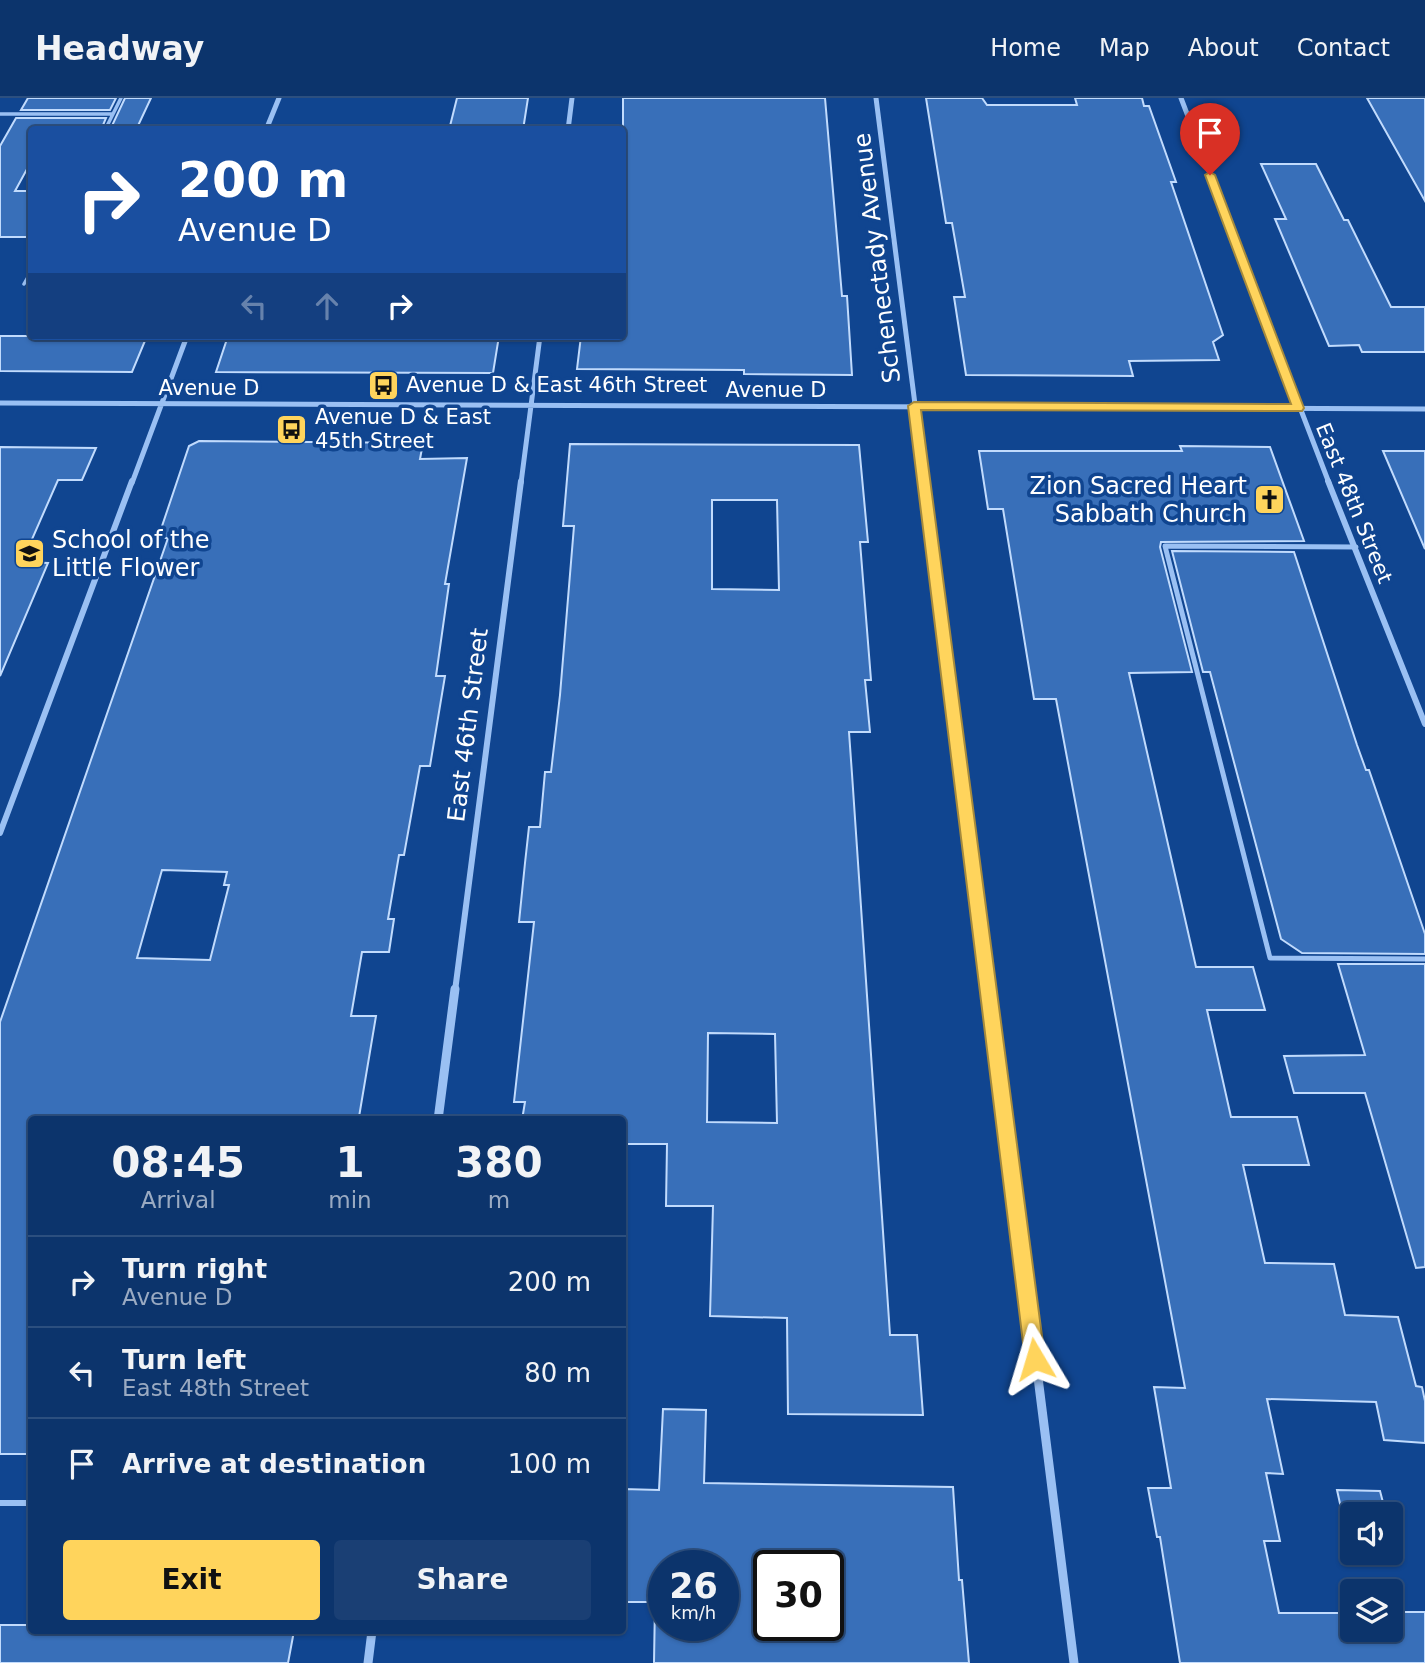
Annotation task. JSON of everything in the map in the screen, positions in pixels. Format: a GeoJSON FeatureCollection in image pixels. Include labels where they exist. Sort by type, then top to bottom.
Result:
{"type":"FeatureCollection","features":[{"type":"Feature","properties":{"kind":"street"},"geometry":{"type":"LineString","coordinates":[[268,126],[279,98]]}},
{"type":"Feature","properties":{"kind":"street"},"geometry":{"type":"LineString","coordinates":[[568,126],[572,98]]}},
{"type":"Feature","properties":{"kind":"street","name":"Schenectady Avenue"},"geometry":{"type":"LineString","coordinates":[[876,98],[1074,1663]]}},
{"type":"Feature","properties":{"kind":"street","name":"East 48th Street"},"geometry":{"type":"LineString","coordinates":[[1181,98],[1298,408],[1425,724]]}},
{"type":"Feature","properties":{"kind":"street"},"geometry":{"type":"LineString","coordinates":[[0,833],[186,340]]}},
{"type":"Feature","properties":{"kind":"street","name":"East 46th Street"},"geometry":{"type":"LineString","coordinates":[[439,1116],[539,340]]}},
{"type":"Feature","properties":{"kind":"street","name":"Avenue D"},"geometry":{"type":"LineString","coordinates":[[0,402],[1425,408]]}},
{"type":"Feature","properties":{"kind":"street"},"geometry":{"type":"LineString","coordinates":[[368,1663],[372,1634]]}},
{"type":"Feature","properties":{"kind":"lane"},"geometry":{"type":"LineString","coordinates":[[107,126],[121,98]]}},
{"type":"Feature","properties":{"kind":"lane"},"geometry":{"type":"LineString","coordinates":[[0,114],[113,114]]}},
{"type":"Feature","properties":{"kind":"lane"},"geometry":{"type":"LineString","coordinates":[[24,284],[28,277]]}},
{"type":"Feature","properties":{"kind":"lane"},"geometry":{"type":"LineString","coordinates":[[1356,547],[1165,546],[1270,958],[1425,959]]}},
{"type":"Feature","properties":{"kind":"lane"},"geometry":{"type":"LineString","coordinates":[[0,1503],[28,1503]]}},
{"type":"Feature","properties":{"kind":"building"},"geometry":{"type":"Polygon","coordinates":[[[28,98],[116,98],[110,110],[21,110],[28,98]]]}},
{"type":"Feature","properties":{"kind":"building"},"geometry":{"type":"Polygon","coordinates":[[[125,98],[151,98],[138,126],[112,126],[125,98]]]}},
{"type":"Feature","properties":{"kind":"building"},"geometry":{"type":"Polygon","coordinates":[[[457,98],[528,98],[524,126],[450,126],[457,98]]]}},
{"type":"Feature","properties":{"kind":"building"},"geometry":{"type":"Polygon","coordinates":[[[623,98],[825,98],[842,296],[847,296],[852,375],[744,374],[744,370],[577,369],[581,340],[626,340],[626,126],[623,126],[623,98]]]}},
{"type":"Feature","properties":{"kind":"building"},"geometry":{"type":"Polygon","coordinates":[[[926,98],[982,98],[987,105],[1077,105],[1075,98],[1142,98],[1144,106],[1149,106],[1176,182],[1171,182],[1223,335],[1213,342],[1219,360],[1129,361],[1133,376],[966,375],[954,297],[965,297],[952,223],[946,223],[926,98]]]}},
{"type":"Feature","properties":{"kind":"building"},"geometry":{"type":"Polygon","coordinates":[[[1367,98],[1425,98],[1425,201],[1367,98]]]}},
{"type":"Feature","properties":{"kind":"building"},"geometry":{"type":"Polygon","coordinates":[[[16,118],[106,118],[103,126],[28,126],[28,167],[15,191],[28,191],[28,237],[0,237],[0,146],[16,118]]]}},
{"type":"Feature","properties":{"kind":"building"},"geometry":{"type":"Polygon","coordinates":[[[1261,164],[1316,164],[1344,220],[1348,220],[1391,307],[1425,307],[1425,352],[1362,352],[1359,345],[1329,346],[1275,219],[1286,219],[1261,164]]]}},
{"type":"Feature","properties":{"kind":"building"},"geometry":{"type":"Polygon","coordinates":[[[0,336],[28,336],[28,340],[145,340],[132,372],[0,371],[0,336]]]}},
{"type":"Feature","properties":{"kind":"building"},"geometry":{"type":"Polygon","coordinates":[[[227,340],[498,340],[493,373],[216,372],[227,340]]]}},
{"type":"Feature","properties":{"kind":"building"},"geometry":{"type":"Polygon","coordinates":[[[199,441],[423,443],[420,459],[467,458],[445,584],[449,584],[436,676],[445,676],[430,766],[420,766],[404,855],[399,855],[388,919],[394,919],[389,952],[362,952],[351,1016],[376,1016],[359,1116],[28,1116],[28,1454],[0,1454],[0,1022],[168,538],[158,538],[189,446],[199,441]],[[162,870],[137,958],[210,960],[229,885],[224,885],[227,872],[162,870]]]}},
{"type":"Feature","properties":{"kind":"building"},"geometry":{"type":"Polygon","coordinates":[[[570,444],[859,445],[868,542],[860,542],[871,680],[865,680],[870,732],[849,732],[890,1335],[917,1335],[923,1415],[788,1414],[787,1318],[710,1316],[713,1206],[666,1206],[667,1144],[626,1144],[626,1116],[523,1116],[525,1102],[514,1102],[534,922],[519,922],[529,827],[540,827],[545,772],[551,772],[574,526],[563,526],[570,444]],[[712,500],[712,589],[779,590],[777,500],[712,500]],[[708,1033],[707,1122],[777,1123],[775,1034],[708,1033]]]}},
{"type":"Feature","properties":{"kind":"building"},"geometry":{"type":"Polygon","coordinates":[[[1180,446],[1270,447],[1304,541],[1161,542],[1160,547],[1192,672],[1129,673],[1196,967],[1253,967],[1265,1010],[1207,1010],[1231,1117],[1297,1117],[1309,1165],[1243,1165],[1265,1263],[1334,1264],[1345,1315],[1398,1317],[1416,1386],[1422,1387],[1425,1401],[1425,1443],[1384,1440],[1376,1402],[1267,1399],[1283,1474],[1266,1473],[1280,1541],[1264,1541],[1279,1613],[1340,1613],[1340,1642],[1403,1642],[1403,1612],[1425,1612],[1425,1663],[1180,1663],[1160,1537],[1157,1537],[1148,1488],[1171,1488],[1154,1387],[1185,1388],[1056,699],[1034,699],[1003,509],[988,509],[979,451],[1182,451],[1180,446]]]}},
{"type":"Feature","properties":{"kind":"building","name":"School of the Little Flower"},"geometry":{"type":"Polygon","coordinates":[[[0,447],[96,448],[82,480],[58,480],[22,562],[48,563],[0,676],[0,447]]]}},
{"type":"Feature","properties":{"kind":"building"},"geometry":{"type":"Polygon","coordinates":[[[1383,451],[1425,451],[1425,549],[1383,451]]]}},
{"type":"Feature","properties":{"kind":"building"},"geometry":{"type":"Polygon","coordinates":[[[1172,551],[1294,552],[1357,745],[1366,770],[1369,770],[1425,934],[1425,954],[1302,953],[1281,939],[1210,672],[1203,672],[1172,551]]]}},
{"type":"Feature","properties":{"kind":"building"},"geometry":{"type":"Polygon","coordinates":[[[1338,964],[1425,964],[1425,1267],[1416,1268],[1365,1093],[1294,1093],[1284,1056],[1365,1055],[1338,964]]]}},
{"type":"Feature","properties":{"kind":"building"},"geometry":{"type":"Polygon","coordinates":[[[663,1409],[706,1410],[704,1483],[953,1487],[959,1580],[962,1580],[969,1663],[654,1663],[654,1641],[739,1641],[739,1550],[648,1550],[648,1602],[626,1602],[626,1489],[659,1490],[663,1409]]]}},
{"type":"Feature","properties":{"kind":"building"},"geometry":{"type":"Polygon","coordinates":[[[1337,1490],[1380,1491],[1383,1502],[1340,1502],[1337,1490]]]}},
{"type":"Feature","properties":{"kind":"building"},"geometry":{"type":"Polygon","coordinates":[[[0,1625],[28,1625],[28,1634],[293,1634],[288,1663],[0,1663],[0,1625]]]}},
{"type":"Feature","properties":{"kind":"place","name":"Avenue D & East 46th Street"},"geometry":{"type":"Point","coordinates":[383,385]}},
{"type":"Feature","properties":{"kind":"place","name":"Avenue D & East 45th Street"},"geometry":{"type":"Point","coordinates":[292,429]}},
{"type":"Feature","properties":{"kind":"place","name":"Zion Sacred Heart Sabbath Church"},"geometry":{"type":"Point","coordinates":[1270,500]}},
{"type":"Feature","properties":{"kind":"place","name":"School of the Little Flower"},"geometry":{"type":"Point","coordinates":[29,554]}},
{"type":"Feature","properties":{"kind":"route"},"geometry":{"type":"LineString","coordinates":[[1035,1359],[914,406],[1298,408],[1210,175]]}}]}
